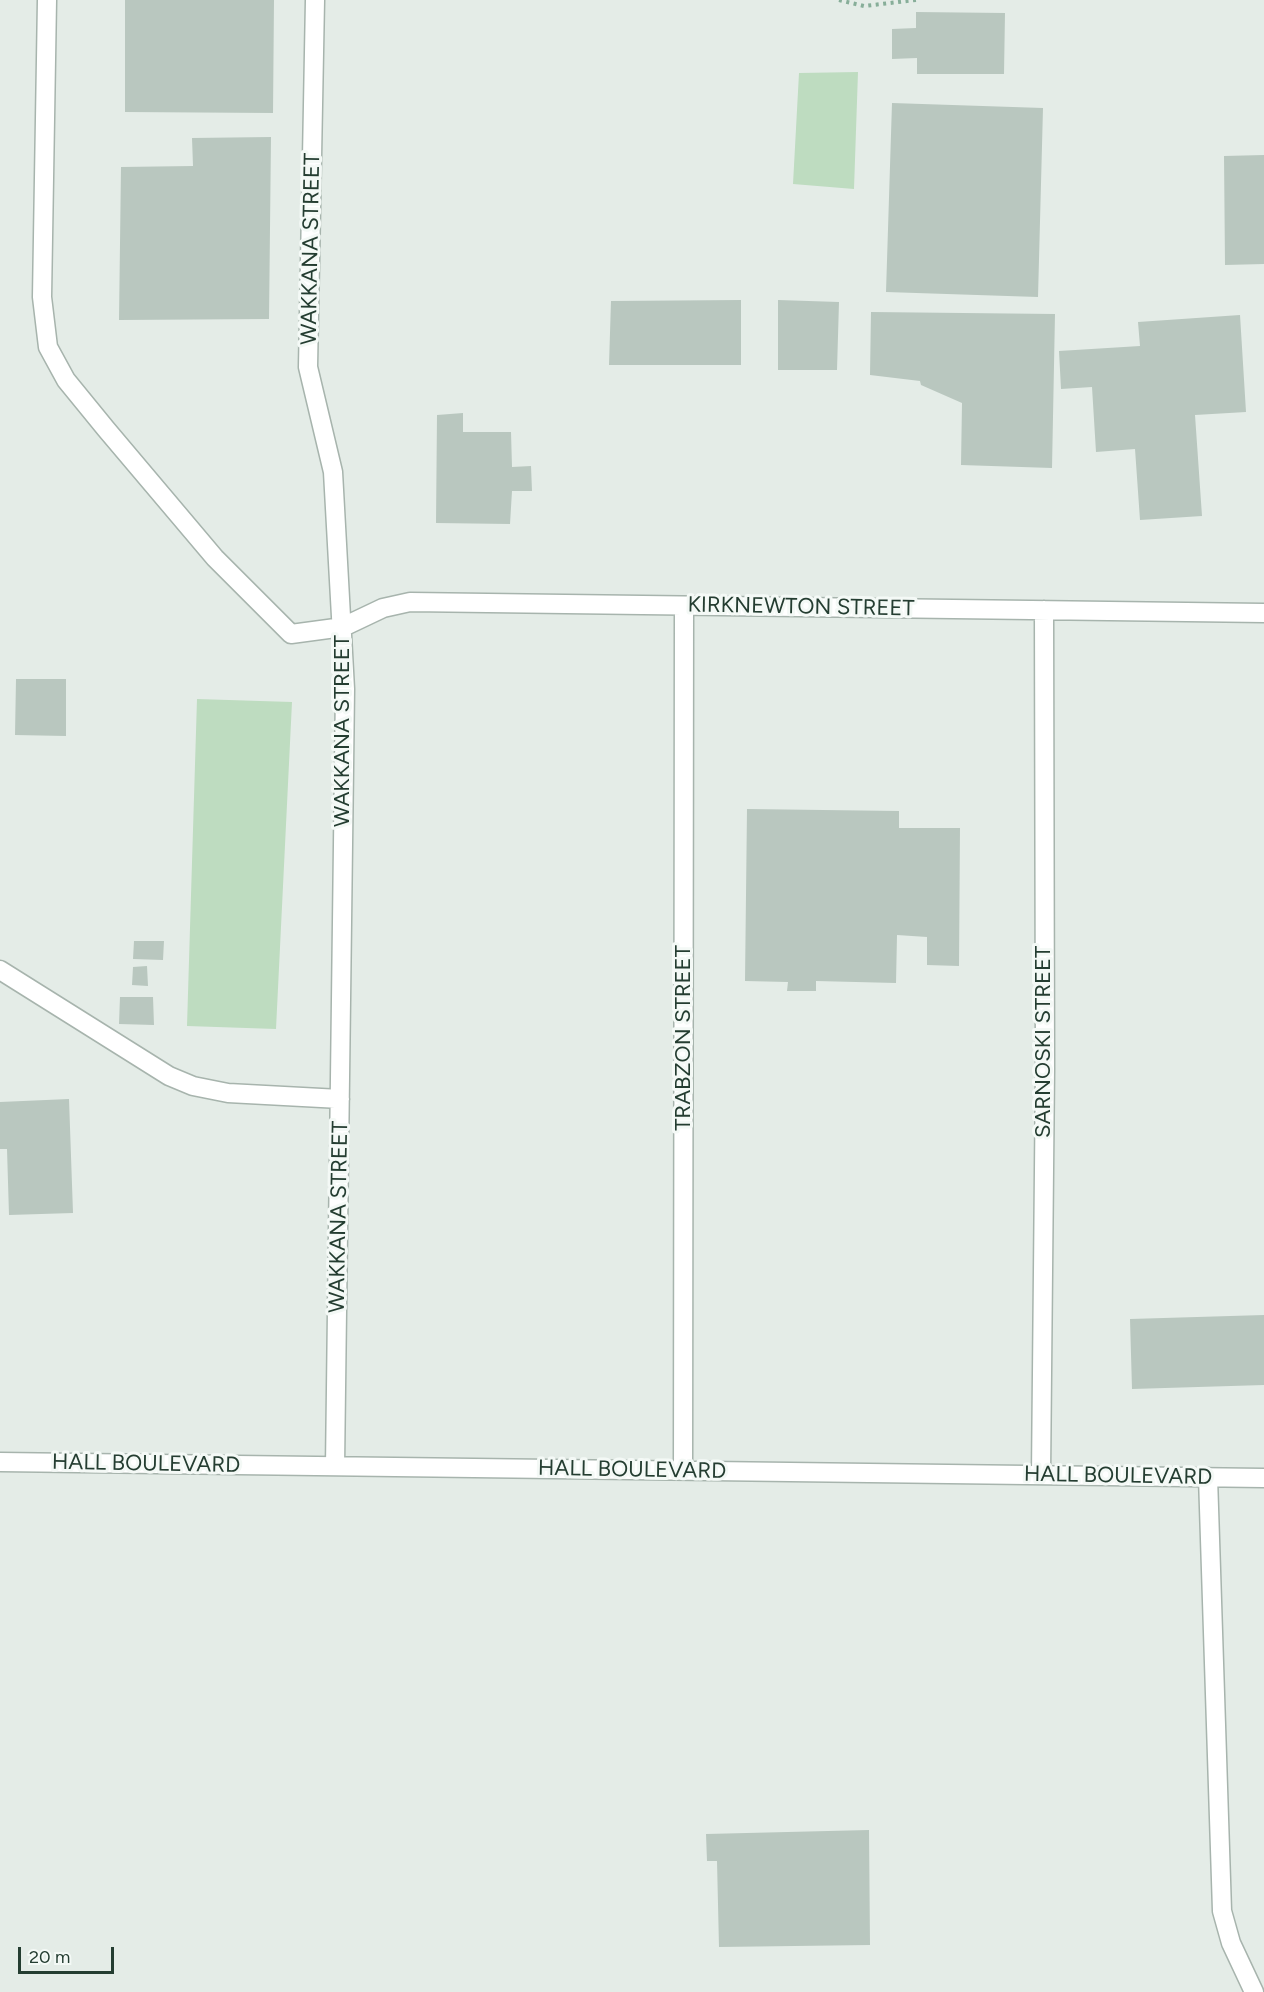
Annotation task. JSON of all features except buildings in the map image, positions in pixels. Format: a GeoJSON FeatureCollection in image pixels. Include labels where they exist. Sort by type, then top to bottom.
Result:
{"type":"FeatureCollection","features":[{"type":"Feature","properties":{"kind":"street","name":"KIRKNEWTON STREET"},"geometry":{"type":"LineString","coordinates":[[47,0],[42,297],[48,347],[66,380],[113,438],[215,558],[291,634],[342,627],[383,608],[410,602],[1264,613]]}},
{"type":"Feature","properties":{"kind":"street","name":"WAKKANA STREET"},"geometry":{"type":"LineString","coordinates":[[315,0],[309,367],[333,472],[345,693],[335,1466]]}},
{"type":"Feature","properties":{"kind":"street","name":"TRABZON STREET"},"geometry":{"type":"LineString","coordinates":[[683,1470],[684,606]]}},
{"type":"Feature","properties":{"kind":"street","name":"SARNOSKI STREET"},"geometry":{"type":"LineString","coordinates":[[1041,1475],[1045,1068],[1044,610]]}},
{"type":"Feature","properties":{"kind":"street"},"geometry":{"type":"LineString","coordinates":[[0,970],[169,1076],[193,1086],[228,1093],[340,1099]]}},
{"type":"Feature","properties":{"kind":"street","name":"HALL BOULEVARD"},"geometry":{"type":"LineString","coordinates":[[0,1462],[1264,1478]]}},
{"type":"Feature","properties":{"kind":"street"},"geometry":{"type":"LineString","coordinates":[[1208,1477],[1222,1911],[1232,1943],[1254,1992]]}},
{"type":"Feature","properties":{"kind":"path"},"geometry":{"type":"LineString","coordinates":[[839,0],[864,6],[916,0]]}},
{"type":"Feature","properties":{"kind":"green space"},"geometry":{"type":"Polygon","coordinates":[[[858,72],[854,189],[793,184],[799,73],[858,72]]]}},
{"type":"Feature","properties":{"kind":"green space"},"geometry":{"type":"Polygon","coordinates":[[[197,699],[292,702],[276,1029],[187,1026],[197,699]]]}}]}
